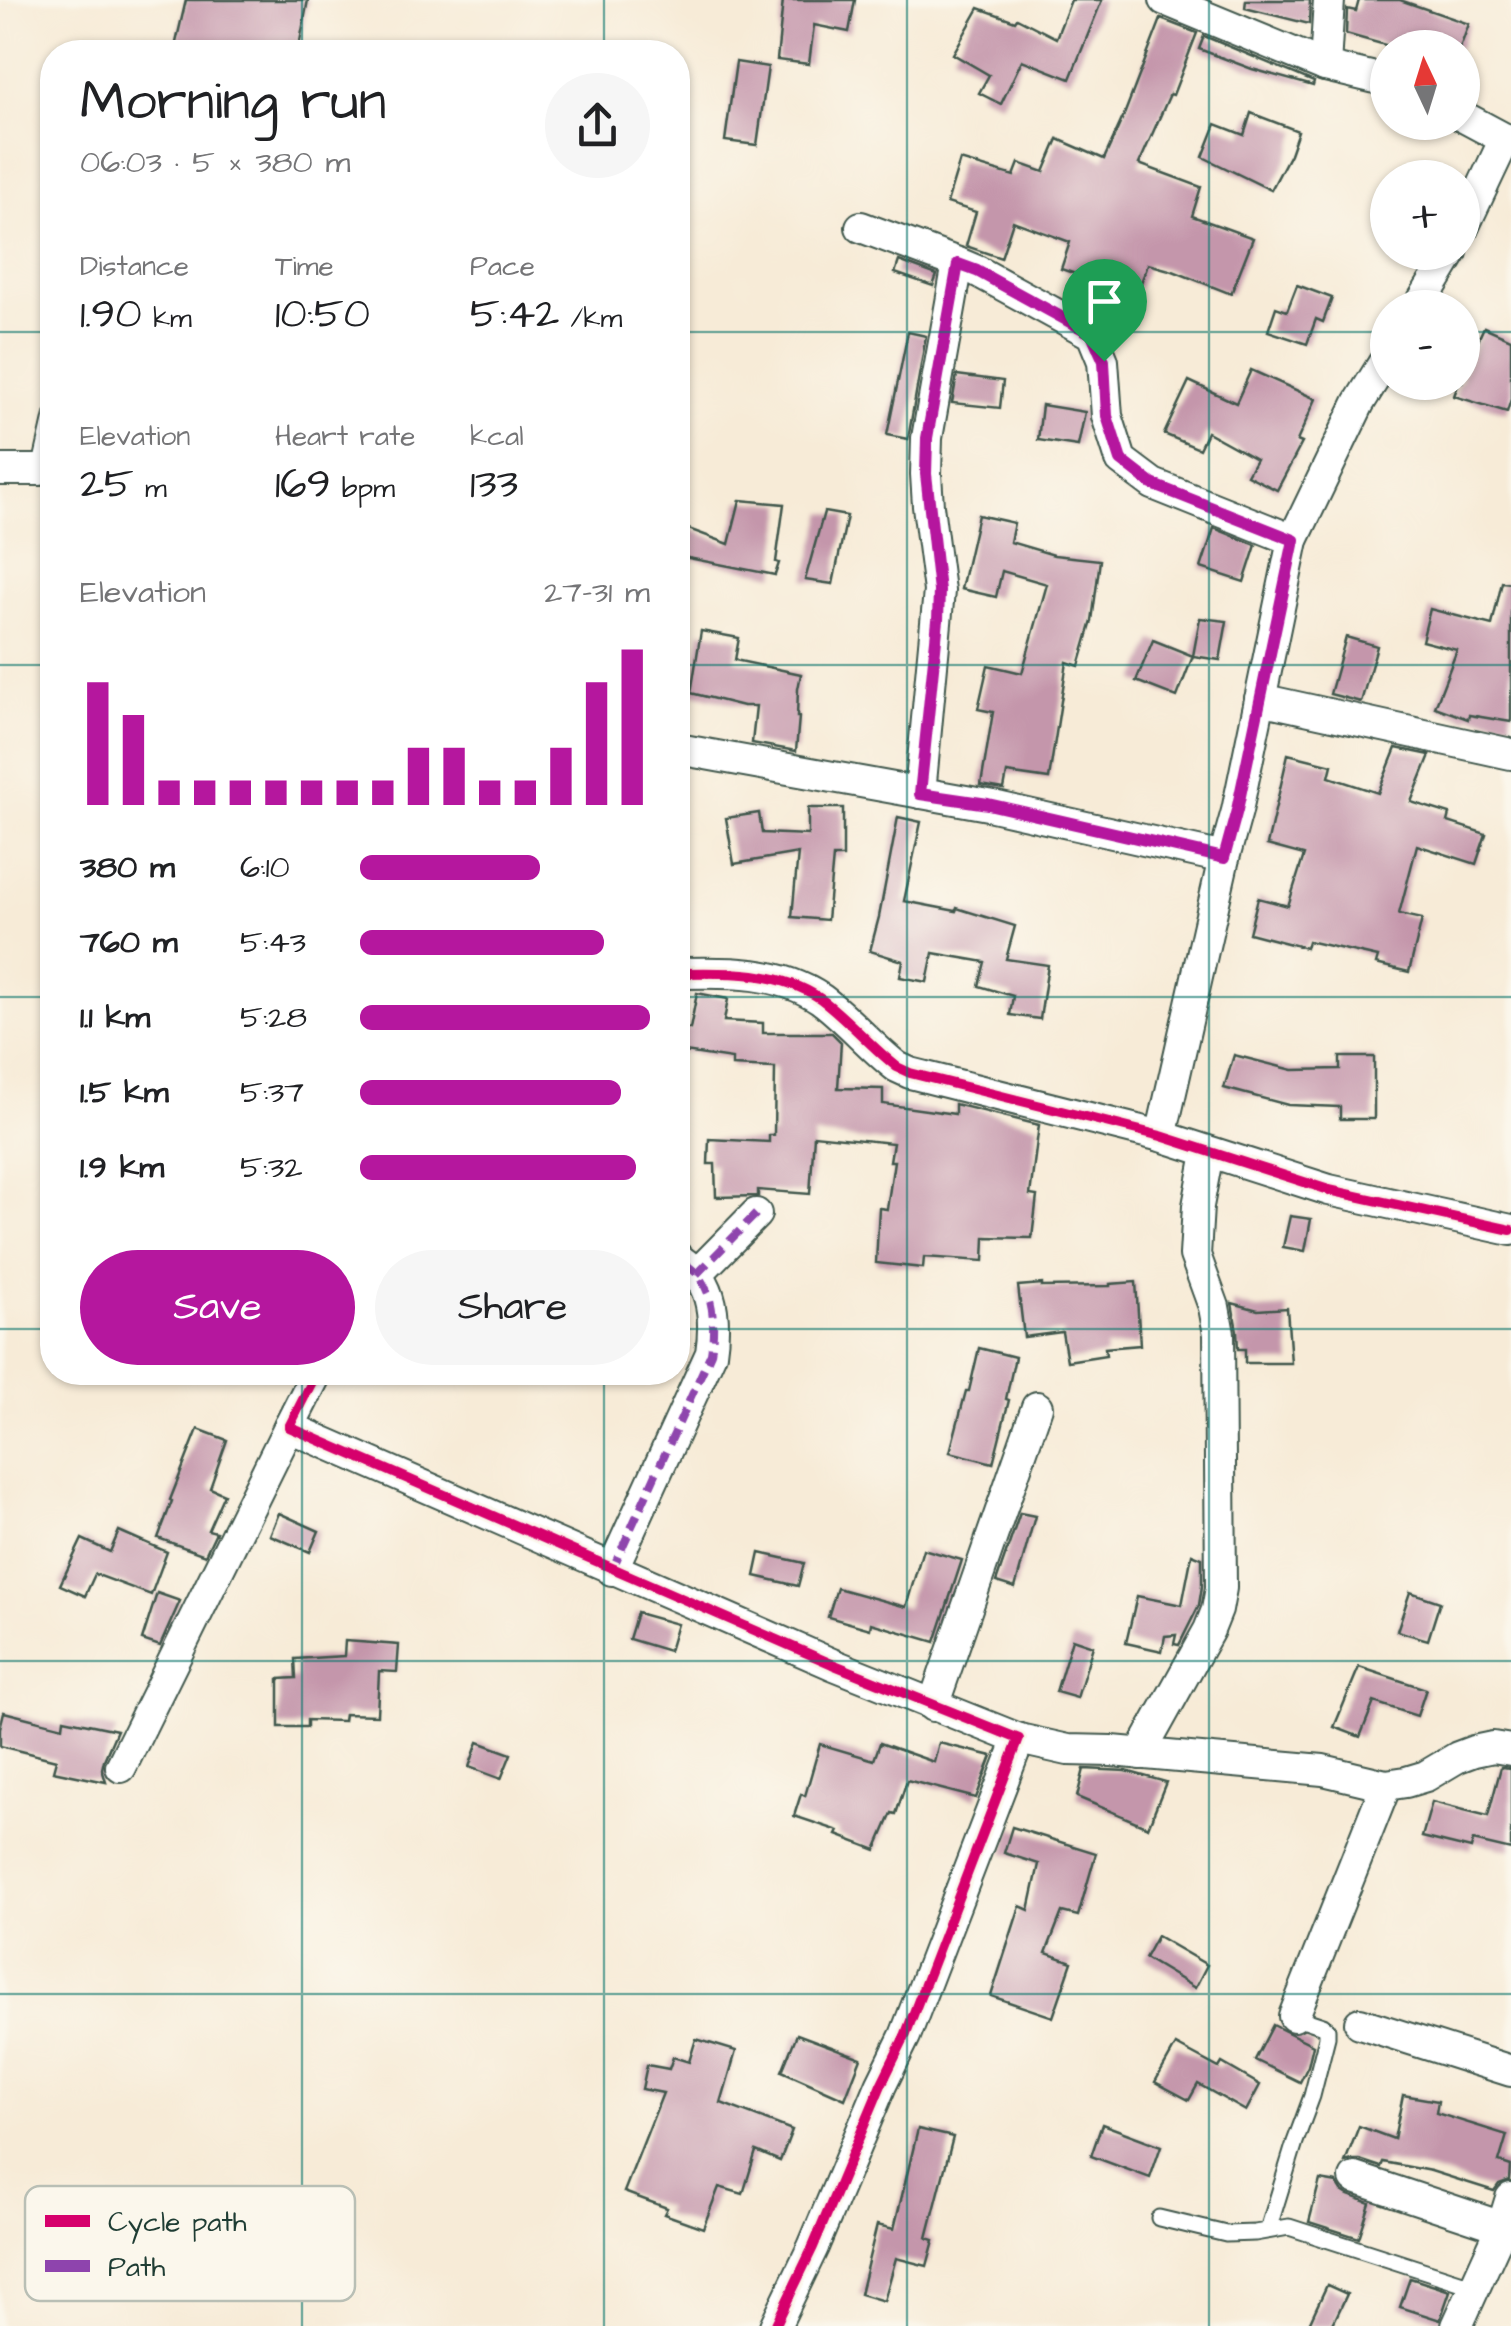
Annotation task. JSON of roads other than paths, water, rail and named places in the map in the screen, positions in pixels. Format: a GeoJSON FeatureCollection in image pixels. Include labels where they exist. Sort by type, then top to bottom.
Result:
{"type":"FeatureCollection","features":[{"type":"Feature","properties":{"kind":"street"},"geometry":{"type":"LineString","coordinates":[[1165,0],[1325,66],[1370,76]]}},
{"type":"Feature","properties":{"kind":"street"},"geometry":{"type":"LineString","coordinates":[[1325,66],[1329,0]]}},
{"type":"Feature","properties":{"kind":"street"},"geometry":{"type":"LineString","coordinates":[[1480,125],[1508,140],[1480,195]]}},
{"type":"Feature","properties":{"kind":"street"},"geometry":{"type":"LineString","coordinates":[[861,227],[977,271],[1092,334],[1104,361],[1107,416],[1121,460],[1152,484],[1294,540]]}},
{"type":"Feature","properties":{"kind":"street"},"geometry":{"type":"LineString","coordinates":[[920,794],[939,591],[928,506],[927,438],[958,264]]}},
{"type":"Feature","properties":{"kind":"street"},"geometry":{"type":"LineString","coordinates":[[1162,1136],[1294,540],[1370,385]]}},
{"type":"Feature","properties":{"kind":"street"},"geometry":{"type":"LineString","coordinates":[[0,470],[40,468]]}},
{"type":"Feature","properties":{"kind":"street"},"geometry":{"type":"LineString","coordinates":[[1260,699],[1511,754]]}},
{"type":"Feature","properties":{"kind":"street"},"geometry":{"type":"LineString","coordinates":[[690,751],[988,804],[1224,858]]}},
{"type":"Feature","properties":{"kind":"street"},"geometry":{"type":"LineString","coordinates":[[690,976],[731,972],[799,986],[822,1000],[897,1067],[910,1073],[1162,1136],[1329,1190],[1511,1230]]}},
{"type":"Feature","properties":{"kind":"street"},"geometry":{"type":"LineString","coordinates":[[1140,1754],[1209,1630],[1221,1588],[1219,1334],[1214,1306],[1195,1255],[1194,1239],[1208,1152]]}},
{"type":"Feature","properties":{"kind":"street"},"geometry":{"type":"LineString","coordinates":[[690,1264],[756,1214]]}},
{"type":"Feature","properties":{"kind":"street"},"geometry":{"type":"LineString","coordinates":[[612,1570],[710,1353],[714,1329],[712,1304],[690,1271]]}},
{"type":"Feature","properties":{"kind":"street"},"geometry":{"type":"LineString","coordinates":[[121,1767],[310,1385]]}},
{"type":"Feature","properties":{"kind":"street"},"geometry":{"type":"LineString","coordinates":[[933,1706],[1037,1407]]}},
{"type":"Feature","properties":{"kind":"street"},"geometry":{"type":"LineString","coordinates":[[289,1427],[612,1570],[1019,1739],[1068,1750],[1323,1770],[1386,1785],[1426,1776],[1474,1751],[1493,1747],[1511,1750]]}},
{"type":"Feature","properties":{"kind":"street"},"geometry":{"type":"LineString","coordinates":[[775,2326],[905,2036],[1019,1739]]}},
{"type":"Feature","properties":{"kind":"street"},"geometry":{"type":"LineString","coordinates":[[1288,2014],[1386,1785]]}},
{"type":"Feature","properties":{"kind":"street"},"geometry":{"type":"LineString","coordinates":[[1360,2023],[1511,2071]]}},
{"type":"Feature","properties":{"kind":"street"},"geometry":{"type":"LineString","coordinates":[[1355,2178],[1506,2212],[1458,2326]]}},
{"type":"Feature","properties":{"kind":"lane"},"geometry":{"type":"LineString","coordinates":[[1268,2230],[1327,2037],[1323,2026],[1288,2014]]}},
{"type":"Feature","properties":{"kind":"lane"},"geometry":{"type":"LineString","coordinates":[[1159,2218],[1226,2234],[1289,2227],[1475,2287]]}}]}
